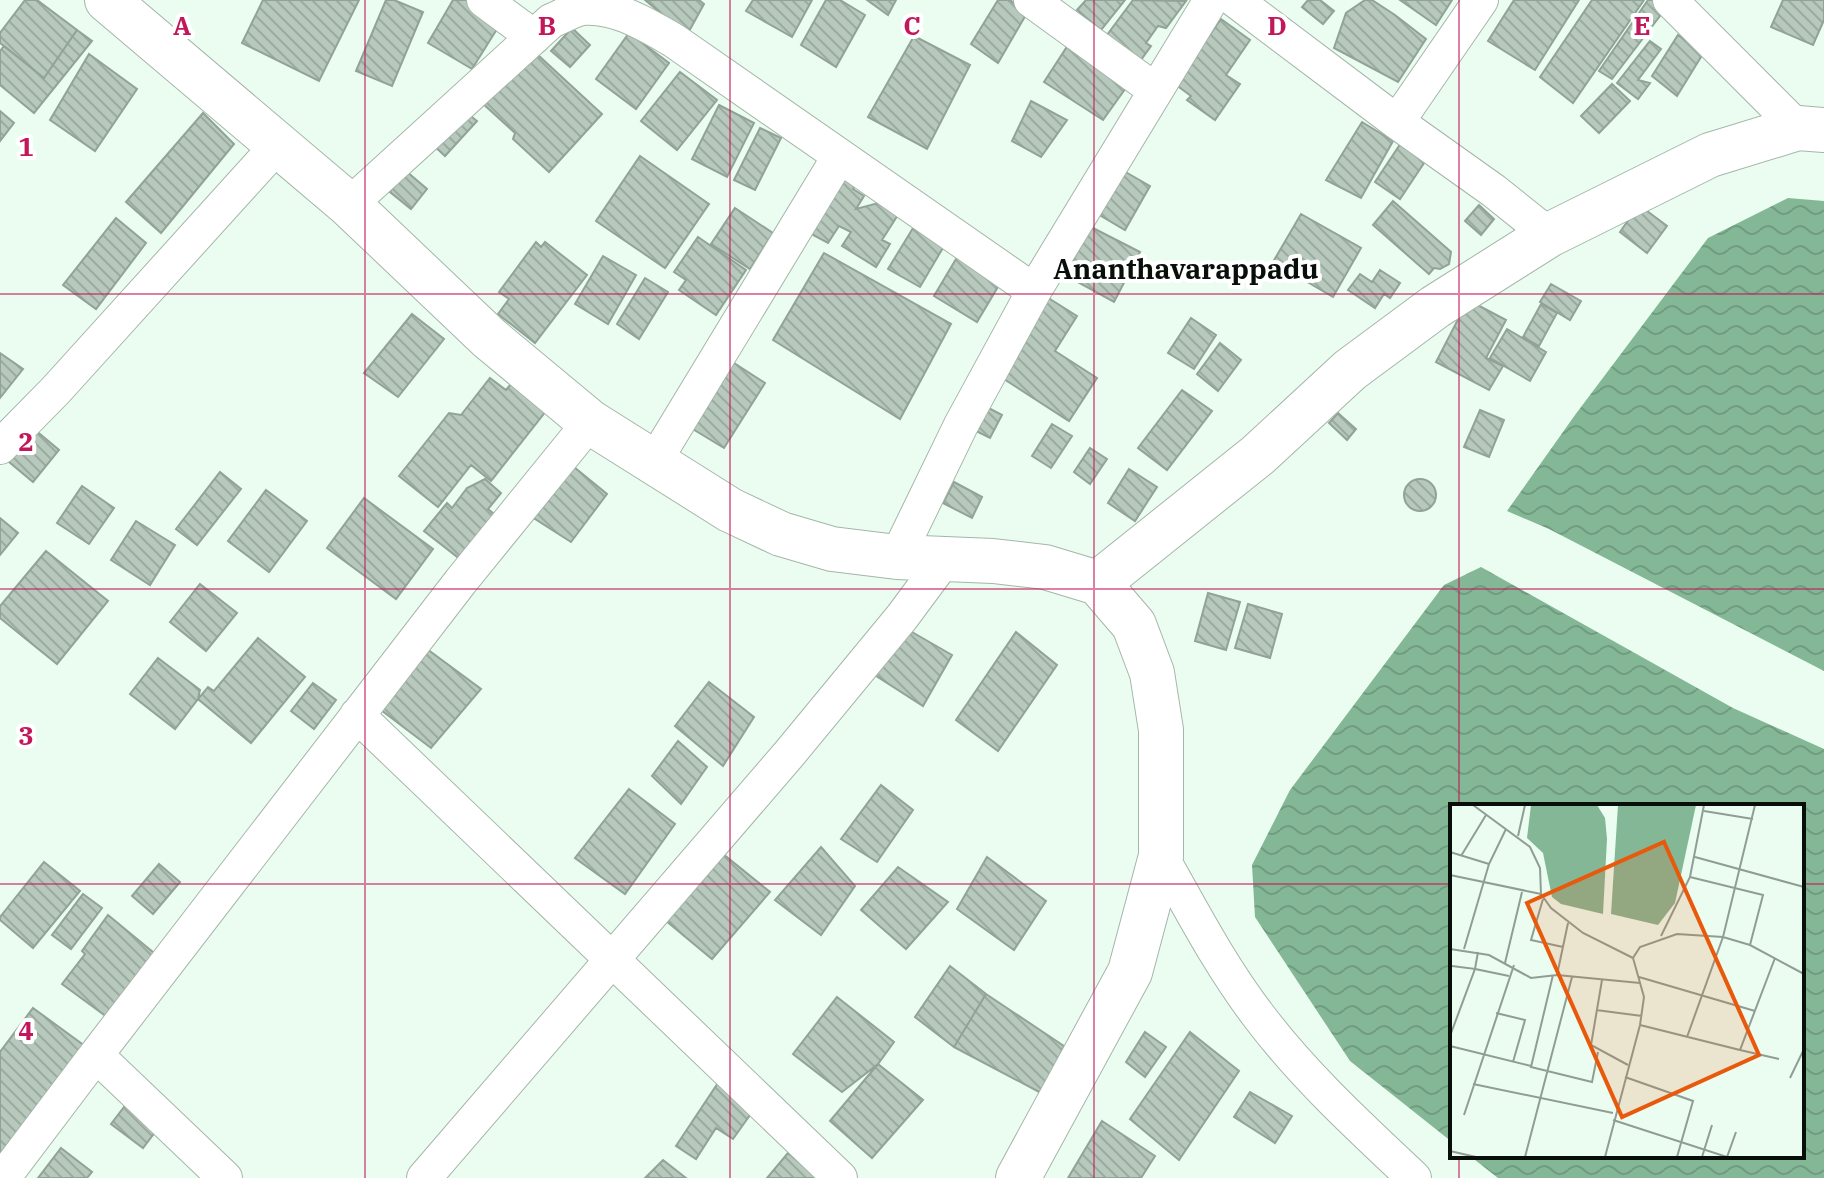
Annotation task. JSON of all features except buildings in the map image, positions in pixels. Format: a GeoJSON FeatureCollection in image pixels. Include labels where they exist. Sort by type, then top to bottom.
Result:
{"type":"FeatureCollection","features":[{"type":"Feature","properties":{"kind":"main road"},"geometry":{"type":"LineString","coordinates":[[107,0],[349,205],[489,338],[590,422],[730,510],[781,534],[832,549],[897,557],[1045,567],[1098,583],[1134,625],[1152,673],[1161,730],[1161,856],[1130,972],[1018,1178]]}},
{"type":"Feature","properties":{"kind":"main road"},"geometry":{"type":"LineString","coordinates":[[1098,583],[1258,455],[1350,370],[1435,307],[1549,235],[1710,155],[1811,129]]}},
{"type":"Feature","properties":{"kind":"street"},"geometry":{"type":"LineString","coordinates":[[484,0],[534,37]]}},
{"type":"Feature","properties":{"kind":"street"},"geometry":{"type":"LineString","coordinates":[[1031,0],[1155,90]]}},
{"type":"Feature","properties":{"kind":"street"},"geometry":{"type":"LineString","coordinates":[[897,557],[961,425],[1034,291],[1211,0]]}},
{"type":"Feature","properties":{"kind":"street"},"geometry":{"type":"LineString","coordinates":[[1235,0],[1549,235]]}},
{"type":"Feature","properties":{"kind":"street"},"geometry":{"type":"LineString","coordinates":[[1397,122],[1481,0]]}},
{"type":"Feature","properties":{"kind":"street"},"geometry":{"type":"LineString","coordinates":[[1670,0],[1811,129]]}},
{"type":"Feature","properties":{"kind":"street"},"geometry":{"type":"LineString","coordinates":[[349,205],[551,21],[579,8],[608,9],[637,20],[673,40],[1034,291]]}},
{"type":"Feature","properties":{"kind":"street"},"geometry":{"type":"LineString","coordinates":[[0,447],[56,390],[277,146]]}},
{"type":"Feature","properties":{"kind":"street"},"geometry":{"type":"LineString","coordinates":[[654,462],[839,157]]}},
{"type":"Feature","properties":{"kind":"street"},"geometry":{"type":"LineString","coordinates":[[3,1178],[461,581],[590,422]]}},
{"type":"Feature","properties":{"kind":"street"},"geometry":{"type":"LineString","coordinates":[[424,1178],[789,754],[902,617],[945,559]]}},
{"type":"Feature","properties":{"kind":"street"},"geometry":{"type":"LineString","coordinates":[[357,715],[840,1178]]}},
{"type":"Feature","properties":{"kind":"street"},"geometry":{"type":"LineString","coordinates":[[1161,856],[1208,939],[1261,1019],[1341,1109],[1414,1178]]}},
{"type":"Feature","properties":{"kind":"street"},"geometry":{"type":"LineString","coordinates":[[96,1055],[225,1178]]}},
{"type":"Feature","properties":{"kind":"water"},"geometry":{"type":"Polygon","coordinates":[[[1788,198],[1824,201],[1824,671],[1549,529],[1507,511],[1708,238],[1788,198]]]}},
{"type":"Feature","properties":{"kind":"water"},"geometry":{"type":"Polygon","coordinates":[[[1481,567],[1733,708],[1824,749],[1824,1178],[1498,1178],[1473,1158],[1804,1158],[1804,804],[1450,804],[1450,1140],[1350,1061],[1255,917],[1252,865],[1290,790],[1444,585],[1481,567]]]}},
{"type":"Feature","properties":{"kind":"district","name":"Ananthavarappadu"},"geometry":{"type":"Point","coordinates":[1186,269]}}]}
